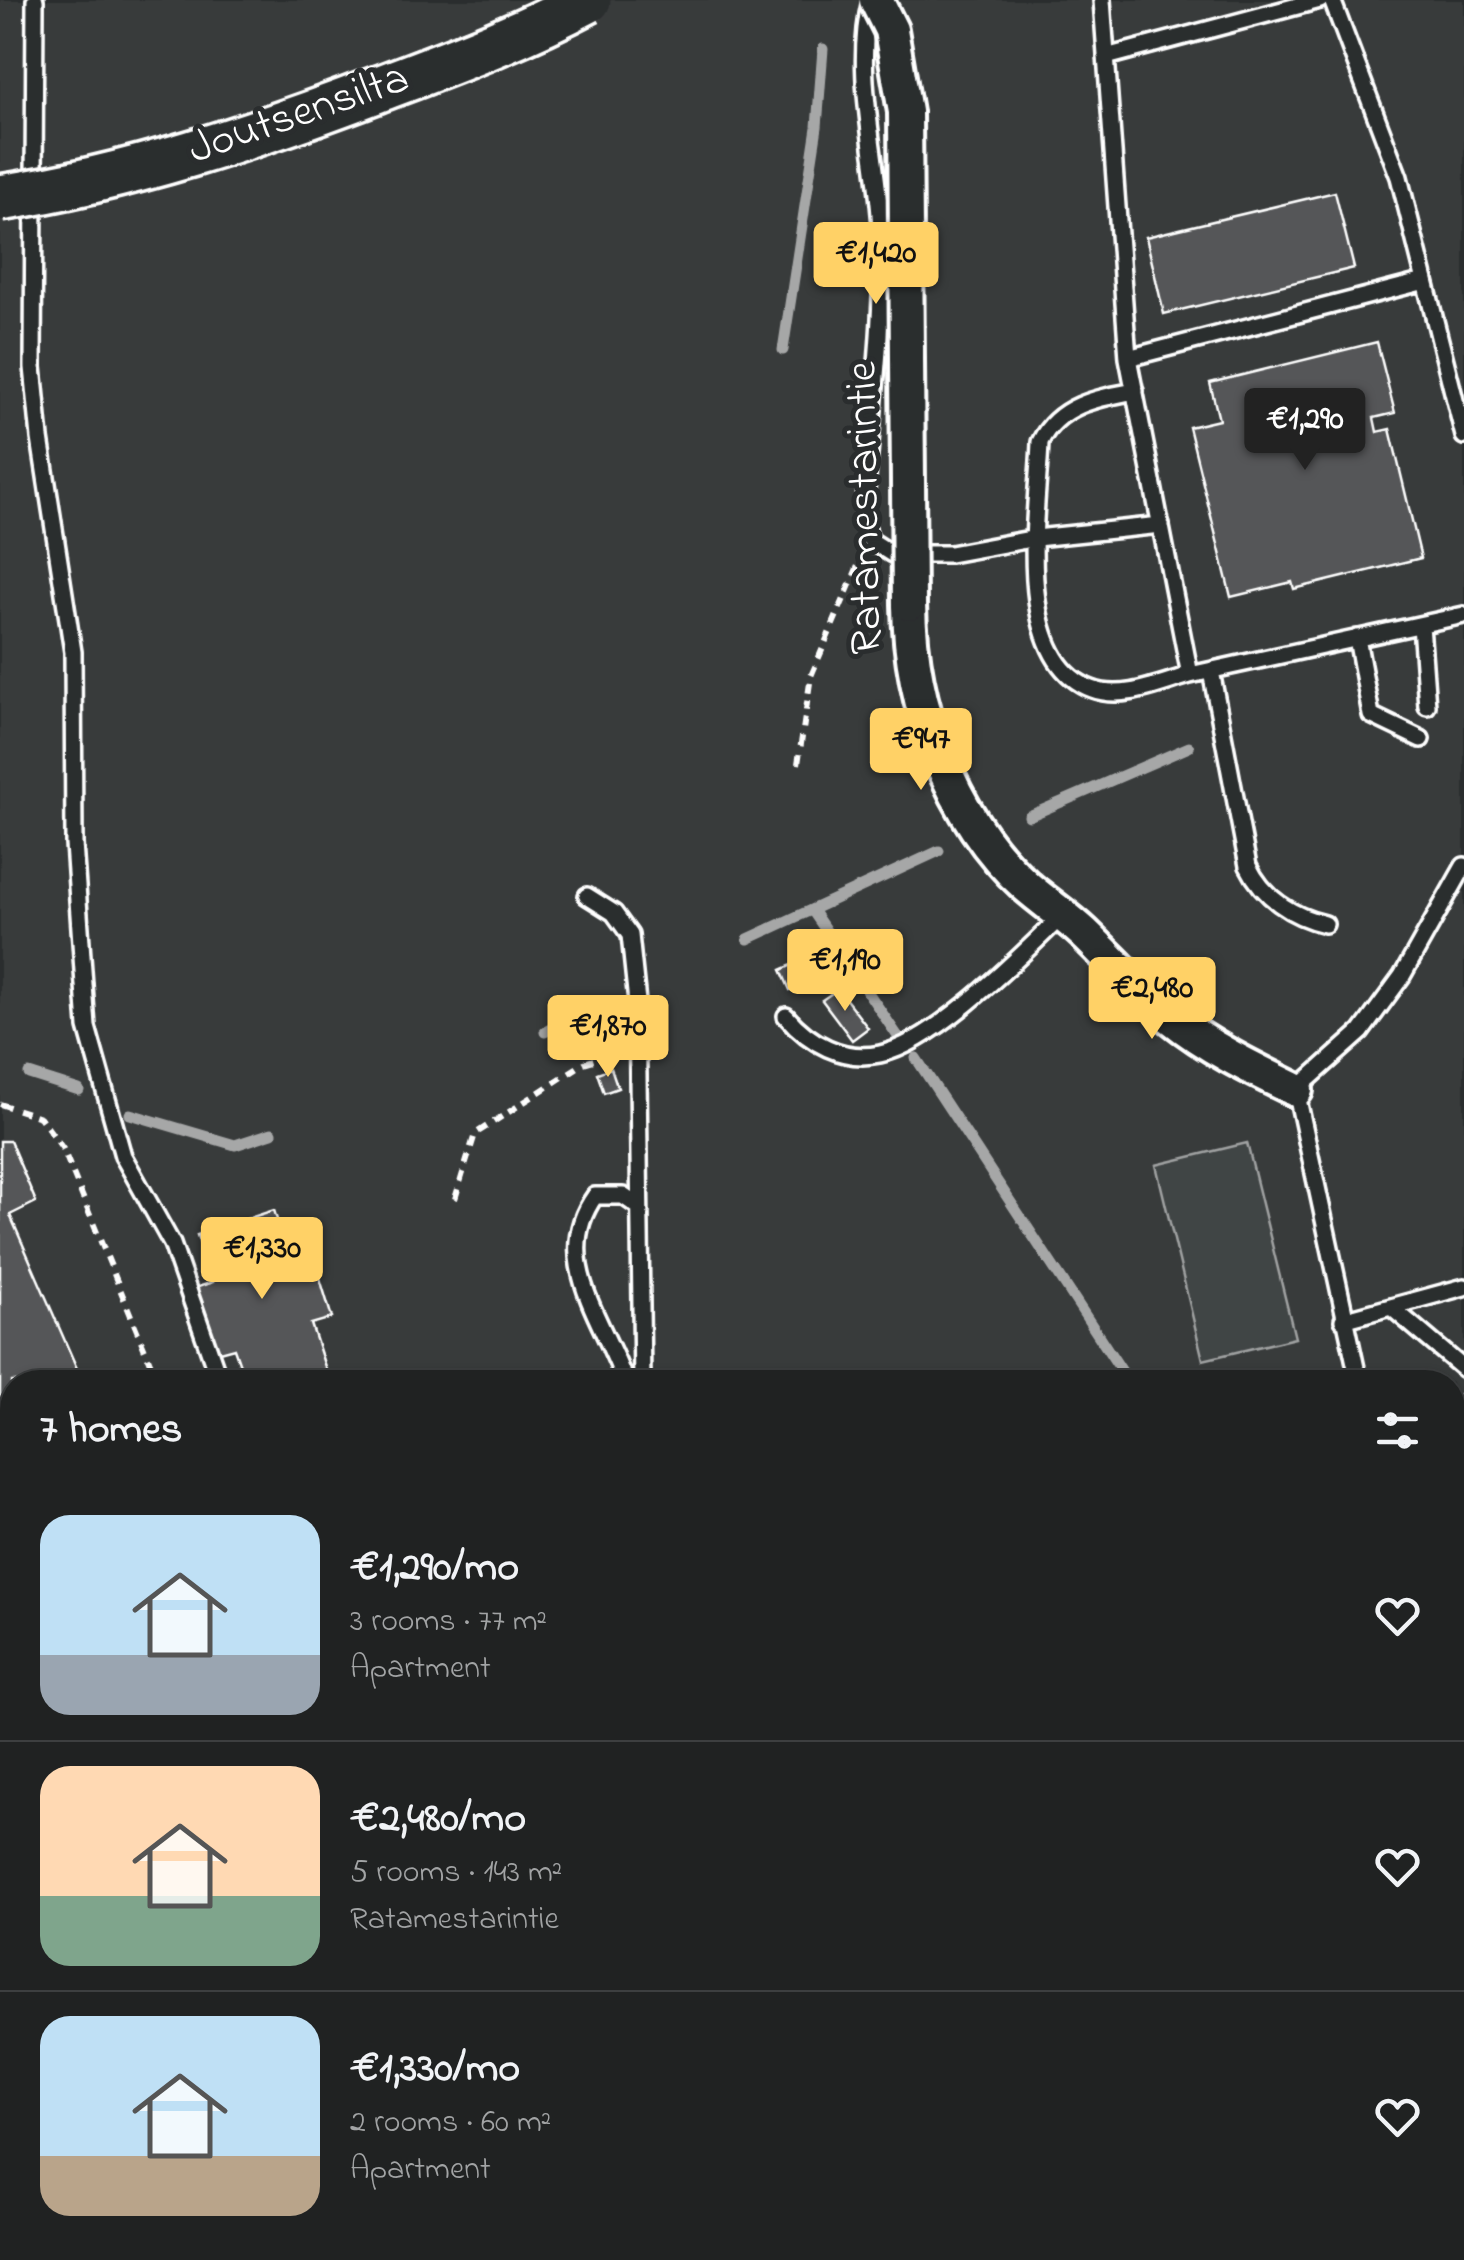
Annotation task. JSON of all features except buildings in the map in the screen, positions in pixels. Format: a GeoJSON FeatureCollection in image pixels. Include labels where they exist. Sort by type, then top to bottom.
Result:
{"type":"FeatureCollection","features":[{"type":"Feature","properties":{"kind":"main road","name":"Joutsensilta"},"geometry":{"type":"LineString","coordinates":[[0,198],[166,161],[290,123],[447,64],[588,0]]}},
{"type":"Feature","properties":{"kind":"street","name":"Ratamestarintie"},"geometry":{"type":"LineString","coordinates":[[873,0],[892,30],[905,112],[909,604],[915,677],[949,779],[981,834],[1024,884],[1064,914],[1172,1018],[1236,1062],[1296,1090]]}},
{"type":"Feature","properties":{"kind":"lane"},"geometry":{"type":"LineString","coordinates":[[36,0],[34,367],[44,470],[74,652],[74,844],[88,1027],[123,1156],[172,1244],[216,1370]]}},
{"type":"Feature","properties":{"kind":"lane"},"geometry":{"type":"LineString","coordinates":[[873,0],[864,30],[864,70],[876,162],[881,278],[864,518],[870,540],[892,554],[950,554],[1036,538],[1161,526]]}},
{"type":"Feature","properties":{"kind":"lane"},"geometry":{"type":"LineString","coordinates":[[1102,0],[1128,358],[1190,675]]}},
{"type":"Feature","properties":{"kind":"lane"},"geometry":{"type":"LineString","coordinates":[[1106,57],[1320,0]]}},
{"type":"Feature","properties":{"kind":"lane"},"geometry":{"type":"LineString","coordinates":[[1332,0],[1399,177],[1464,436]]}},
{"type":"Feature","properties":{"kind":"lane"},"geometry":{"type":"LineString","coordinates":[[1128,358],[1425,281]]}},
{"type":"Feature","properties":{"kind":"lane"},"geometry":{"type":"LineString","coordinates":[[1135,391],[1098,398],[1049,423],[1040,442],[1032,576],[1048,644],[1071,676],[1094,690],[1126,693],[1190,675],[1464,615]]}},
{"type":"Feature","properties":{"kind":"lane"},"geometry":{"type":"LineString","coordinates":[[1421,625],[1427,706]]}},
{"type":"Feature","properties":{"kind":"lane"},"geometry":{"type":"LineString","coordinates":[[1357,638],[1371,715],[1421,739]]}},
{"type":"Feature","properties":{"kind":"lane"},"geometry":{"type":"LineString","coordinates":[[1211,671],[1248,866],[1261,892],[1306,920],[1325,924]]}},
{"type":"Feature","properties":{"kind":"lane"},"geometry":{"type":"LineString","coordinates":[[1356,1370],[1296,1090],[1361,1032],[1402,976],[1464,866]]}},
{"type":"Feature","properties":{"kind":"lane"},"geometry":{"type":"LineString","coordinates":[[587,896],[614,913],[630,935],[641,1049],[642,1370]]}},
{"type":"Feature","properties":{"kind":"lane"},"geometry":{"type":"LineString","coordinates":[[786,1016],[807,1041],[852,1056],[880,1054],[944,1018],[1006,970],[1064,914]]}},
{"type":"Feature","properties":{"kind":"lane"},"geometry":{"type":"LineString","coordinates":[[620,1370],[586,1295],[574,1252],[580,1217],[595,1196],[623,1196],[639,1208]]}},
{"type":"Feature","properties":{"kind":"lane"},"geometry":{"type":"LineString","coordinates":[[1343,1320],[1464,1286]]}},
{"type":"Feature","properties":{"kind":"lane"},"geometry":{"type":"LineString","coordinates":[[1390,1307],[1464,1369]]}},
{"type":"Feature","properties":{"kind":"path"},"geometry":{"type":"LineString","coordinates":[[798,764],[811,676],[870,540]]}},
{"type":"Feature","properties":{"kind":"path"},"geometry":{"type":"LineString","coordinates":[[454,1200],[475,1134],[584,1064],[641,1049]]}},
{"type":"Feature","properties":{"kind":"path"},"geometry":{"type":"LineString","coordinates":[[0,1104],[40,1117],[63,1149],[153,1370]]}},
{"type":"Feature","properties":{"kind":"shaded area"},"geometry":{"type":"Polygon","coordinates":[[[0,0],[1464,0],[1464,1370],[0,1370],[0,0]]]}},
{"type":"Feature","properties":{"kind":"shaded area"},"geometry":{"type":"Polygon","coordinates":[[[1247,1143],[1295,1338],[1203,1360],[1156,1165],[1247,1143]]]}},
{"type":"Feature","properties":{"kind":"waterway"},"geometry":{"type":"LineString","coordinates":[[783,350],[817,127],[823,49]]}},
{"type":"Feature","properties":{"kind":"waterway"},"geometry":{"type":"LineString","coordinates":[[1029,816],[1189,747]]}},
{"type":"Feature","properties":{"kind":"waterway"},"geometry":{"type":"LineString","coordinates":[[748,939],[939,851]]}},
{"type":"Feature","properties":{"kind":"waterway"},"geometry":{"type":"LineString","coordinates":[[812,910],[897,1035]]}},
{"type":"Feature","properties":{"kind":"waterway"},"geometry":{"type":"LineString","coordinates":[[545,1032],[592,1006]]}},
{"type":"Feature","properties":{"kind":"waterway"},"geometry":{"type":"LineString","coordinates":[[916,1058],[1121,1370]]}},
{"type":"Feature","properties":{"kind":"waterway"},"geometry":{"type":"LineString","coordinates":[[29,1074],[79,1090]]}},
{"type":"Feature","properties":{"kind":"waterway"},"geometry":{"type":"LineString","coordinates":[[130,1114],[235,1145],[272,1133]]}}]}
